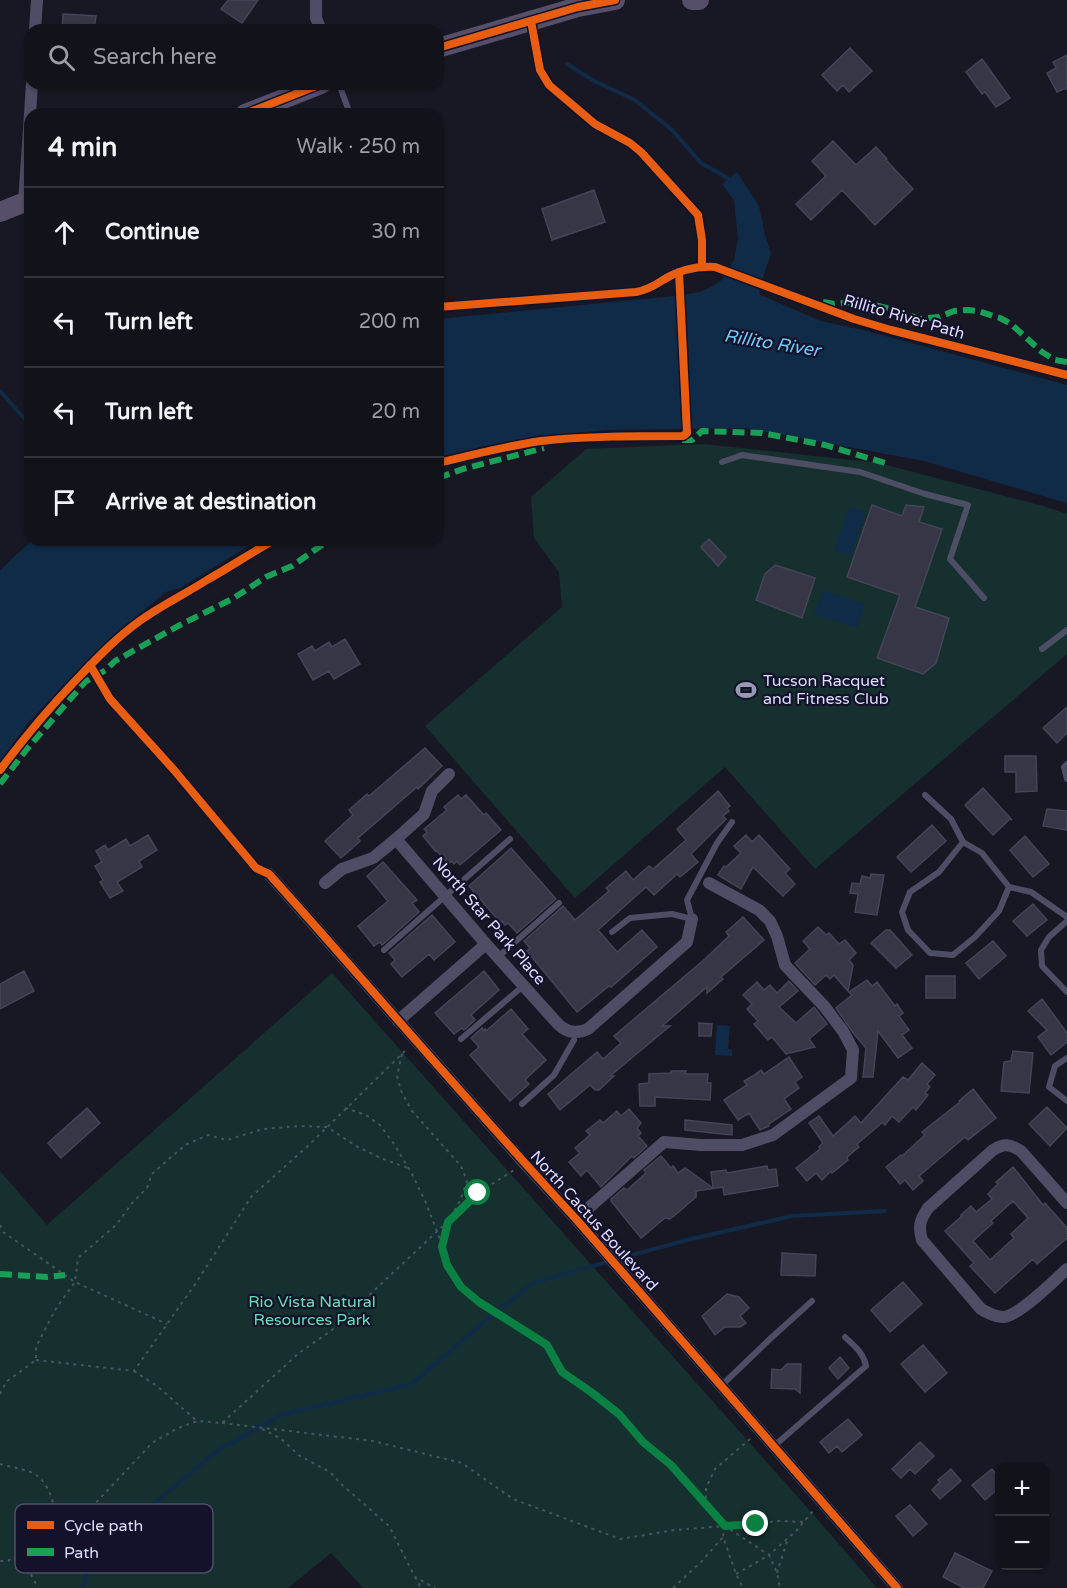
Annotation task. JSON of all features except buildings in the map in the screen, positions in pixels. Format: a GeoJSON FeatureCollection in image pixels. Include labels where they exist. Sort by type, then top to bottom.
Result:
{"type":"FeatureCollection","features":[{"type":"Feature","properties":{"kind":"main road"},"geometry":{"type":"LineString","coordinates":[[444,46],[578,7],[615,0]]}},
{"type":"Feature","properties":{"kind":"main road"},"geometry":{"type":"LineString","coordinates":[[692,0],[699,0]]}},
{"type":"Feature","properties":{"kind":"main road"},"geometry":{"type":"LineString","coordinates":[[260,108],[306,90]]}},
{"type":"Feature","properties":{"kind":"main road"},"geometry":{"type":"LineString","coordinates":[[0,212],[24,203]]}},
{"type":"Feature","properties":{"kind":"street"},"geometry":{"type":"LineString","coordinates":[[36,24],[38,0]]}},
{"type":"Feature","properties":{"kind":"street"},"geometry":{"type":"LineString","coordinates":[[316,0],[316,18],[318,24]]}},
{"type":"Feature","properties":{"kind":"street"},"geometry":{"type":"LineString","coordinates":[[31,108],[32,90]]}},
{"type":"Feature","properties":{"kind":"street"},"geometry":{"type":"LineString","coordinates":[[325,883],[342,869],[373,858],[396,839],[424,814],[432,791],[449,774]]}},
{"type":"Feature","properties":{"kind":"street","name":"North Star Park Place"},"geometry":{"type":"LineString","coordinates":[[396,839],[558,1024],[574,1036]]}},
{"type":"Feature","properties":{"kind":"street","name":"North Cactus Boulevard"},"geometry":{"type":"LineString","coordinates":[[269,874],[576,1219],[897,1588]]}},
{"type":"Feature","properties":{"kind":"street"},"geometry":{"type":"LineString","coordinates":[[576,1219],[664,1142],[742,1145],[773,1135],[851,1078],[853,1050],[848,1040],[824,1006],[785,965],[770,921],[759,910],[709,883]]}},
{"type":"Feature","properties":{"kind":"street"},"geometry":{"type":"LineString","coordinates":[[574,1036],[588,1029],[687,942],[692,919]]}},
{"type":"Feature","properties":{"kind":"street"},"geometry":{"type":"LineString","coordinates":[[398,1021],[486,944]]}},
{"type":"Feature","properties":{"kind":"street"},"geometry":{"type":"LineString","coordinates":[[1067,1203],[1021,1151],[1012,1145],[1001,1145],[928,1208],[921,1218],[919,1228],[922,1240],[981,1309],[988,1314],[1003,1317],[1017,1311],[1067,1269]]}},
{"type":"Feature","properties":{"kind":"lane"},"geometry":{"type":"LineString","coordinates":[[341,90],[348,108]]}},
{"type":"Feature","properties":{"kind":"lane"},"geometry":{"type":"LineString","coordinates":[[722,462],[742,455],[860,472],[925,494],[968,504],[950,559],[984,598]]}},
{"type":"Feature","properties":{"kind":"lane"},"geometry":{"type":"LineString","coordinates":[[1042,649],[1067,630]]}},
{"type":"Feature","properties":{"kind":"lane"},"geometry":{"type":"LineString","coordinates":[[1067,764],[1064,767],[1067,779]]}},
{"type":"Feature","properties":{"kind":"lane"},"geometry":{"type":"LineString","coordinates":[[925,795],[951,819],[963,842],[982,853],[1009,887],[1031,892],[1067,919],[1049,937],[1041,950],[1042,966],[1067,992]]}},
{"type":"Feature","properties":{"kind":"lane"},"geometry":{"type":"LineString","coordinates":[[612,932],[630,918],[672,914],[692,919],[687,900],[717,843],[732,822]]}},
{"type":"Feature","properties":{"kind":"lane"},"geometry":{"type":"LineString","coordinates":[[384,950],[510,839]]}},
{"type":"Feature","properties":{"kind":"lane"},"geometry":{"type":"LineString","coordinates":[[963,842],[939,872],[910,891],[902,912],[908,930],[930,953],[953,955],[975,937],[999,911],[1009,887]]}},
{"type":"Feature","properties":{"kind":"lane"},"geometry":{"type":"LineString","coordinates":[[498,957],[559,903]]}},
{"type":"Feature","properties":{"kind":"lane"},"geometry":{"type":"LineString","coordinates":[[461,1039],[523,985]]}},
{"type":"Feature","properties":{"kind":"lane"},"geometry":{"type":"LineString","coordinates":[[522,1104],[554,1075],[574,1036]]}},
{"type":"Feature","properties":{"kind":"lane"},"geometry":{"type":"LineString","coordinates":[[1067,1058],[1055,1066],[1049,1088],[1067,1101]]}},
{"type":"Feature","properties":{"kind":"lane"},"geometry":{"type":"LineString","coordinates":[[721,1386],[812,1301]]}},
{"type":"Feature","properties":{"kind":"lane"},"geometry":{"type":"LineString","coordinates":[[774,1446],[866,1366],[860,1353],[845,1338]]}},
{"type":"Feature","properties":{"kind":"path"},"geometry":{"type":"LineString","coordinates":[[134,1371],[196,1283],[251,1197],[417,1041]]}},
{"type":"Feature","properties":{"kind":"path"},"geometry":{"type":"LineString","coordinates":[[403,1053],[397,1076],[401,1092],[412,1111],[461,1166],[467,1181],[460,1201],[448,1222],[442,1247]]}},
{"type":"Feature","properties":{"kind":"path"},"geometry":{"type":"LineString","coordinates":[[345,1108],[366,1115],[380,1125],[409,1168],[426,1203],[447,1265],[461,1287],[479,1302],[547,1345],[562,1372],[619,1414],[643,1442],[671,1465],[725,1526],[769,1555],[777,1573],[780,1588]]}},
{"type":"Feature","properties":{"kind":"path"},"geometry":{"type":"LineString","coordinates":[[36,1360],[36,1347],[55,1310],[75,1282],[78,1258],[117,1224],[132,1203],[147,1188],[152,1174],[185,1145],[208,1135],[227,1140],[263,1130],[299,1126],[327,1127],[356,1146],[409,1168]]}},
{"type":"Feature","properties":{"kind":"path"},"geometry":{"type":"LineString","coordinates":[[222,1423],[299,1353],[332,1330],[478,1193],[525,1164]]}},
{"type":"Feature","properties":{"kind":"path"},"geometry":{"type":"LineString","coordinates":[[0,1225],[3,1232],[75,1282],[167,1324]]}},
{"type":"Feature","properties":{"kind":"path"},"geometry":{"type":"LineString","coordinates":[[0,1394],[6,1382],[36,1360],[134,1371],[157,1386],[197,1421]]}},
{"type":"Feature","properties":{"kind":"path"},"geometry":{"type":"LineString","coordinates":[[95,1504],[152,1443],[176,1429],[197,1421],[373,1441],[462,1463],[513,1499],[620,1539],[675,1530],[780,1521],[804,1522]]}},
{"type":"Feature","properties":{"kind":"path"},"geometry":{"type":"LineString","coordinates":[[259,1427],[279,1438],[300,1456],[330,1472],[389,1526],[421,1588]]}},
{"type":"Feature","properties":{"kind":"path"},"geometry":{"type":"LineString","coordinates":[[706,1506],[706,1488],[715,1469],[750,1439]]}},
{"type":"Feature","properties":{"kind":"path"},"geometry":{"type":"LineString","coordinates":[[0,1464],[27,1470],[39,1477],[50,1493],[53,1504]]}},
{"type":"Feature","properties":{"kind":"path"},"geometry":{"type":"LineString","coordinates":[[736,1574],[769,1555],[804,1522],[811,1512],[823,1503]]}},
{"type":"Feature","properties":{"kind":"path"},"geometry":{"type":"LineString","coordinates":[[725,1526],[723,1537],[743,1588]]}},
{"type":"Feature","properties":{"kind":"path"},"geometry":{"type":"LineString","coordinates":[[673,1588],[702,1561],[723,1537]]}},
{"type":"Feature","properties":{"kind":"path"},"geometry":{"type":"LineString","coordinates":[[777,1573],[788,1538]]}},
{"type":"Feature","properties":{"kind":"path"},"geometry":{"type":"LineString","coordinates":[[0,1561],[8,1561],[15,1557]]}},
{"type":"Feature","properties":{"kind":"path"},"geometry":{"type":"LineString","coordinates":[[30,1573],[38,1588]]}},
{"type":"Feature","properties":{"kind":"path"},"geometry":{"type":"LineString","coordinates":[[415,1577],[435,1588]]}},
{"type":"Feature","properties":{"kind":"green space","name":"Tucson Racquet and Fitness Club"},"geometry":{"type":"Polygon","coordinates":[[[704,444],[879,463],[1067,514],[1067,654],[815,869],[725,767],[575,898],[425,726],[562,607],[559,572],[534,538],[531,497],[586,449],[704,444]]]}},
{"type":"Feature","properties":{"kind":"green space","name":"Rio Vista Natural Resources Park"},"geometry":{"type":"Polygon","coordinates":[[[332,973],[877,1588],[363,1588],[331,1553],[288,1588],[0,1588],[0,1171],[47,1225],[332,973]]]}},
{"type":"Feature","properties":{"kind":"water","name":"Rillito River"},"geometry":{"type":"Polygon","coordinates":[[[737,172],[759,206],[771,253],[759,290],[760,295],[821,321],[863,330],[1067,385],[1067,503],[924,461],[746,428],[607,430],[541,436],[480,447],[444,457],[444,318],[675,296],[700,292],[713,286],[723,279],[734,260],[738,239],[734,200],[722,184],[737,172]]]}},
{"type":"Feature","properties":{"kind":"water"},"geometry":{"type":"Polygon","coordinates":[[[850,507],[866,512],[851,555],[834,550],[850,507]]]}},
{"type":"Feature","properties":{"kind":"water"},"geometry":{"type":"Polygon","coordinates":[[[26,546],[248,546],[180,588],[166,592],[117,632],[28,723],[0,762],[0,571],[26,546]]]}},
{"type":"Feature","properties":{"kind":"water"},"geometry":{"type":"Polygon","coordinates":[[[823,590],[865,604],[857,628],[814,614],[823,590]]]}},
{"type":"Feature","properties":{"kind":"water"},"geometry":{"type":"Polygon","coordinates":[[[717,1025],[730,1026],[728,1049],[732,1050],[732,1056],[715,1055],[717,1025]]]}},
{"type":"Feature","properties":{"kind":"pier"},"geometry":{"type":"Polygon","coordinates":[[[682,292],[690,431],[683,431],[676,293],[682,292]]]}},
{"type":"Feature","properties":{"kind":"waterway"},"geometry":{"type":"LineString","coordinates":[[567,64],[594,81],[635,100],[672,130],[701,163],[731,180]]}},
{"type":"Feature","properties":{"kind":"waterway"},"geometry":{"type":"LineString","coordinates":[[0,391],[24,418]]}},
{"type":"Feature","properties":{"kind":"waterway"},"geometry":{"type":"LineString","coordinates":[[154,1504],[216,1452],[281,1415],[412,1384],[491,1316],[535,1282],[687,1240],[792,1216],[885,1211]]}},
{"type":"Feature","properties":{"kind":"waterway"},"geometry":{"type":"LineString","coordinates":[[83,1588],[88,1573]]}},
{"type":"Feature","properties":{"kind":"marked path"},"geometry":{"type":"LineString","coordinates":[[823,302],[871,304],[919,319],[939,317],[954,311],[978,311],[1011,324],[1042,352],[1055,360],[1067,362]]}},
{"type":"Feature","properties":{"kind":"marked path"},"geometry":{"type":"LineString","coordinates":[[682,440],[692,440],[702,431],[762,433],[825,445],[885,463]]}},
{"type":"Feature","properties":{"kind":"marked path"},"geometry":{"type":"LineString","coordinates":[[444,476],[544,448]]}},
{"type":"Feature","properties":{"kind":"marked path"},"geometry":{"type":"LineString","coordinates":[[0,784],[85,682],[106,670],[115,661],[232,599],[266,577],[292,566],[320,546]]}},
{"type":"Feature","properties":{"kind":"marked path"},"geometry":{"type":"LineString","coordinates":[[0,1274],[47,1277],[65,1275]]}},
{"type":"Feature","properties":{"kind":"cycle path"},"geometry":{"type":"LineString","coordinates":[[444,46],[578,7],[615,0]]}},
{"type":"Feature","properties":{"kind":"cycle path"},"geometry":{"type":"LineString","coordinates":[[531,21],[540,70],[549,85],[595,124],[630,143],[641,152],[698,215],[702,240],[702,267]]}},
{"type":"Feature","properties":{"kind":"cycle path"},"geometry":{"type":"LineString","coordinates":[[260,108],[306,90]]}},
{"type":"Feature","properties":{"kind":"cycle path","name":"Rillito River Path"},"geometry":{"type":"LineString","coordinates":[[444,307],[636,292],[650,288],[682,271],[715,267],[854,319],[1067,375]]}},
{"type":"Feature","properties":{"kind":"cycle path"},"geometry":{"type":"LineString","coordinates":[[444,462],[541,441],[594,437],[683,436],[687,433],[679,272]]}},
{"type":"Feature","properties":{"kind":"cycle path"},"geometry":{"type":"LineString","coordinates":[[0,770],[57,701],[124,633],[157,609],[264,546]]}},
{"type":"Feature","properties":{"kind":"cycle path"},"geometry":{"type":"LineString","coordinates":[[90,665],[110,699],[174,770],[256,868],[269,874],[576,1219],[897,1588]]}},
{"type":"Feature","properties":{"kind":"place","name":"Tucson Racquet and Fitness Club"},"geometry":{"type":"Point","coordinates":[746,690]}},
{"type":"Feature","properties":{"kind":"route"},"geometry":{"type":"LineString","coordinates":[[478,1193],[448,1222],[442,1247],[447,1265],[461,1287],[479,1302],[547,1345],[562,1372],[619,1414],[643,1442],[671,1465],[725,1526],[756,1524]]}}]}
